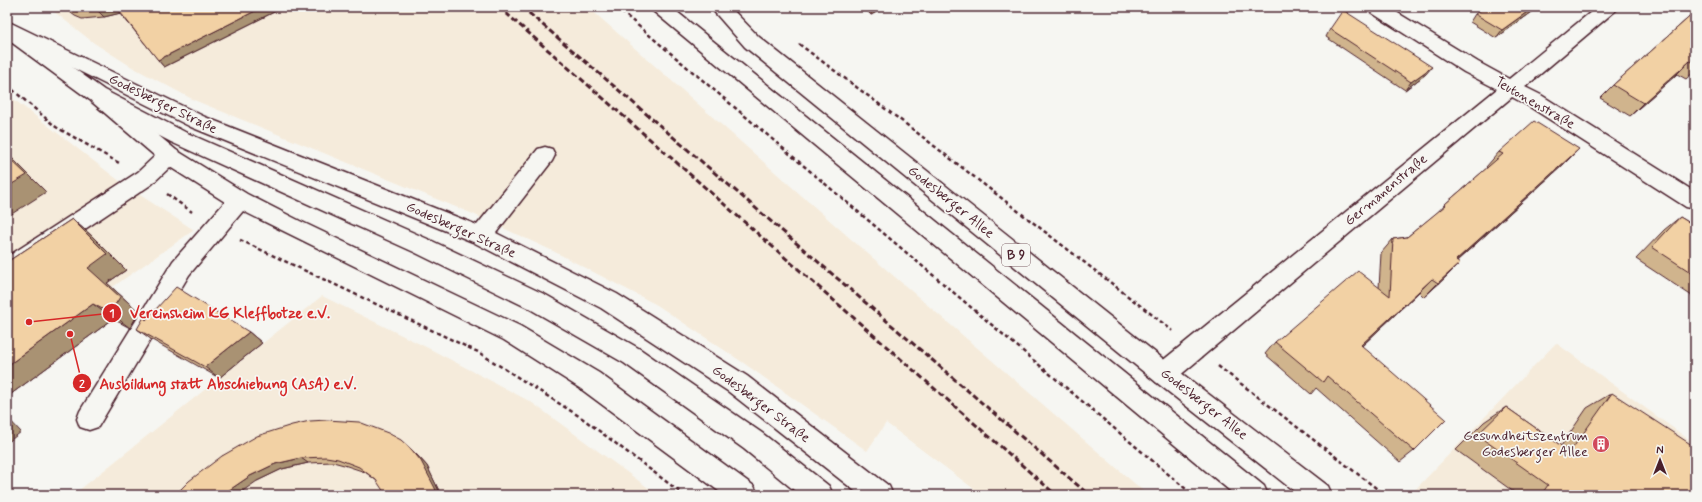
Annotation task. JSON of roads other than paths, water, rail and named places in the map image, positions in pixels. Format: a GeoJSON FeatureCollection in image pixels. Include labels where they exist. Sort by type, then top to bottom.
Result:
{"type":"FeatureCollection","features":[{"type":"Feature","properties":{"kind":"street","name":"B 9"},"geometry":{"type":"LineString","coordinates":[[659,7],[1255,495]]}},
{"type":"Feature","properties":{"kind":"street","name":"Godesberger Allee"},"geometry":{"type":"LineString","coordinates":[[719,7],[752,42],[1164,374],[1320,495]]}},
{"type":"Feature","properties":{"kind":"street","name":"Teutonenstraße"},"geometry":{"type":"LineString","coordinates":[[1375,7],[1471,67],[1534,100],[1693,201]]}},
{"type":"Feature","properties":{"kind":"street","name":"Germanenstraße"},"geometry":{"type":"LineString","coordinates":[[1164,374],[1609,7]]}},
{"type":"Feature","properties":{"kind":"street","name":"Godesberger Straße"},"geometry":{"type":"LineString","coordinates":[[7,28],[97,95],[169,156],[240,200],[292,227],[512,333],[590,381],[746,495]]}},
{"type":"Feature","properties":{"kind":"street","name":"Godesberger Straße"},"geometry":{"type":"LineString","coordinates":[[7,28],[198,122],[482,236],[609,301],[738,384],[880,495]]}},
{"type":"Feature","properties":{"kind":"street","name":"Godesberger Straße"},"geometry":{"type":"LineString","coordinates":[[97,95],[178,137],[422,246],[538,302],[632,356],[753,441],[820,495]]}},
{"type":"Feature","properties":{"kind":"street"},"geometry":{"type":"LineString","coordinates":[[482,236],[545,155]]}},
{"type":"Feature","properties":{"kind":"street"},"geometry":{"type":"LineString","coordinates":[[7,269],[145,178],[169,156]]}},
{"type":"Feature","properties":{"kind":"street"},"geometry":{"type":"LineString","coordinates":[[89,419],[181,268],[214,228],[240,200]]}},
{"type":"Feature","properties":{"kind":"railway"},"geometry":{"type":"LineString","coordinates":[[499,7],[1056,495]]}},
{"type":"Feature","properties":{"kind":"railway"},"geometry":{"type":"LineString","coordinates":[[522,7],[1089,495]]}},
{"type":"Feature","properties":{"kind":"place","name":"Vereinsheim KG Kleffbotze e.V."},"geometry":{"type":"Point","coordinates":[29,322]}},
{"type":"Feature","properties":{"kind":"place","name":"Ausbildung statt Abschiebung (AsA) e.V."},"geometry":{"type":"Point","coordinates":[70,334]}},
{"type":"Feature","properties":{"kind":"place","name":"Gesundheitszentrum Godesberger Allee"},"geometry":{"type":"Point","coordinates":[1601,444]}}]}
